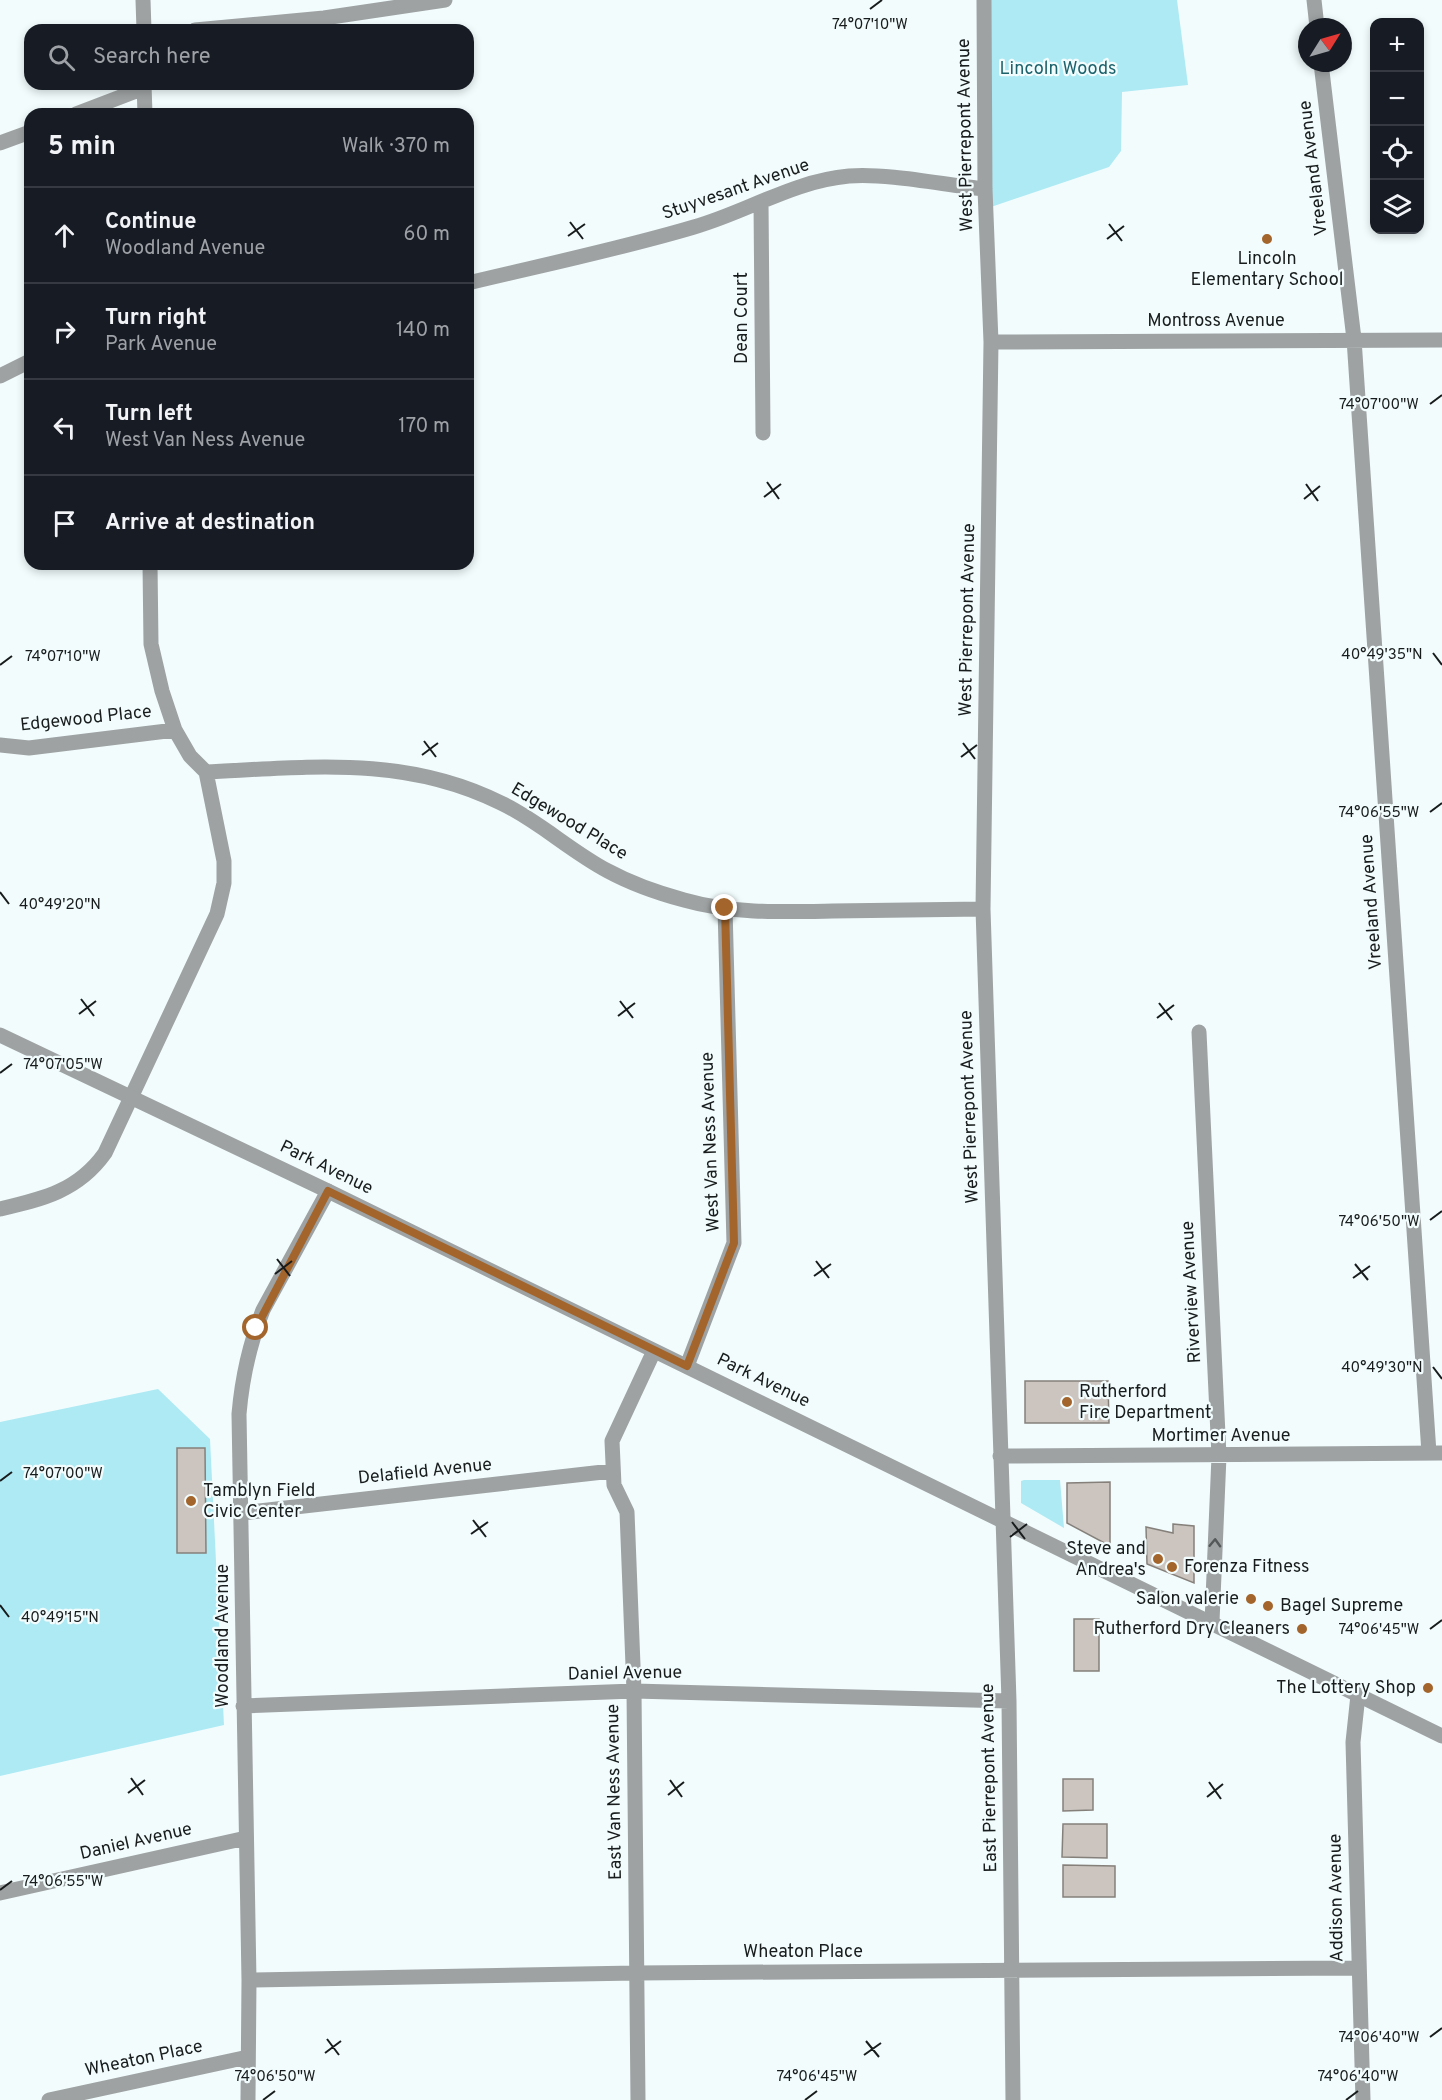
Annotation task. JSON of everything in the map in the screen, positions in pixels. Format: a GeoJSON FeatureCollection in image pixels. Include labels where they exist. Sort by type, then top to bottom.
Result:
{"type":"FeatureCollection","features":[{"type":"Feature","properties":{"kind":"street"},"geometry":{"type":"LineString","coordinates":[[143,0],[144,24]]}},
{"type":"Feature","properties":{"kind":"street"},"geometry":{"type":"LineString","coordinates":[[260,24],[324,18],[444,0]]}},
{"type":"Feature","properties":{"kind":"street","name":"West Pierrepont Avenue"},"geometry":{"type":"LineString","coordinates":[[984,0],[985,189],[991,342],[983,909],[1000,1456]]}},
{"type":"Feature","properties":{"kind":"street"},"geometry":{"type":"LineString","coordinates":[[1314,0],[1316,18]]}},
{"type":"Feature","properties":{"kind":"street","name":"Vreeland Avenue"},"geometry":{"type":"LineString","coordinates":[[1322,72],[1354,339],[1435,1453]]}},
{"type":"Feature","properties":{"kind":"street"},"geometry":{"type":"LineString","coordinates":[[91,108],[134,90]]}},
{"type":"Feature","properties":{"kind":"street"},"geometry":{"type":"LineString","coordinates":[[144,90],[145,108]]}},
{"type":"Feature","properties":{"kind":"street"},"geometry":{"type":"LineString","coordinates":[[0,143],[24,134]]}},
{"type":"Feature","properties":{"kind":"street","name":"Stuyvesant Avenue"},"geometry":{"type":"LineString","coordinates":[[474,282],[697,227],[761,202],[781,191],[812,182],[848,176],[985,189]]}},
{"type":"Feature","properties":{"kind":"street","name":"Dean Court"},"geometry":{"type":"LineString","coordinates":[[761,202],[763,433]]}},
{"type":"Feature","properties":{"kind":"street","name":"Montross Avenue"},"geometry":{"type":"LineString","coordinates":[[991,342],[1442,340]]}},
{"type":"Feature","properties":{"kind":"street"},"geometry":{"type":"LineString","coordinates":[[0,376],[24,364]]}},
{"type":"Feature","properties":{"kind":"street"},"geometry":{"type":"LineString","coordinates":[[0,1209],[53,1194],[91,1172],[105,1153],[218,914],[224,883],[224,861],[206,772],[190,756],[175,730],[162,691],[151,644],[150,570]]}},
{"type":"Feature","properties":{"kind":"street","name":"Edgewood Place"},"geometry":{"type":"LineString","coordinates":[[0,745],[29,748],[175,730]]}},
{"type":"Feature","properties":{"kind":"street","name":"Edgewood Place"},"geometry":{"type":"LineString","coordinates":[[206,772],[352,766],[428,776],[500,802],[533,820],[606,871],[642,887],[686,901],[725,908],[763,912],[983,909]]}},
{"type":"Feature","properties":{"kind":"street","name":"West Van Ness Avenue"},"geometry":{"type":"LineString","coordinates":[[687,1366],[734,1243],[725,908]]}},
{"type":"Feature","properties":{"kind":"street","name":"Riverview Avenue"},"geometry":{"type":"LineString","coordinates":[[1199,1032],[1219,1456],[1212,1622]]}},
{"type":"Feature","properties":{"kind":"street","name":"Park Avenue"},"geometry":{"type":"LineString","coordinates":[[0,1035],[132,1096],[1003,1519],[1442,1736]]}},
{"type":"Feature","properties":{"kind":"street","name":"Woodland Avenue"},"geometry":{"type":"LineString","coordinates":[[248,2100],[249,1980],[239,1414],[241,1388],[256,1328],[328,1191]]}},
{"type":"Feature","properties":{"kind":"street","name":"East Van Ness Avenue"},"geometry":{"type":"LineString","coordinates":[[638,2100],[634,1691],[627,1512],[614,1485],[612,1441],[654,1351]]}},
{"type":"Feature","properties":{"kind":"street","name":"Mortimer Avenue"},"geometry":{"type":"LineString","coordinates":[[1000,1456],[1435,1453]]}},
{"type":"Feature","properties":{"kind":"street","name":"East Pierrepont Avenue"},"geometry":{"type":"LineString","coordinates":[[1000,1456],[1009,1701],[1013,2100]]}},
{"type":"Feature","properties":{"kind":"street","name":"Delafield Avenue"},"geometry":{"type":"LineString","coordinates":[[242,1513],[612,1472]]}},
{"type":"Feature","properties":{"kind":"street","name":"Daniel Avenue"},"geometry":{"type":"LineString","coordinates":[[243,1706],[634,1691],[1009,1701]]}},
{"type":"Feature","properties":{"kind":"street","name":"Addison Avenue"},"geometry":{"type":"LineString","coordinates":[[1358,1695],[1353,1742],[1363,2100]]}},
{"type":"Feature","properties":{"kind":"street","name":"Daniel Avenue"},"geometry":{"type":"LineString","coordinates":[[0,1893],[246,1838]]}},
{"type":"Feature","properties":{"kind":"street","name":"Wheaton Place"},"geometry":{"type":"LineString","coordinates":[[249,1980],[636,1973],[1358,1968]]}},
{"type":"Feature","properties":{"kind":"street","name":"Wheaton Place"},"geometry":{"type":"LineString","coordinates":[[49,2100],[248,2057]]}},
{"type":"Feature","properties":{"kind":"green space","name":"Lincoln Woods"},"geometry":{"type":"Polygon","coordinates":[[[990,0],[1177,0],[1188,85],[1122,92],[1121,151],[1109,167],[991,207],[990,0]]]}},
{"type":"Feature","properties":{"kind":"green space"},"geometry":{"type":"Polygon","coordinates":[[[158,1389],[210,1439],[224,1725],[0,1776],[0,1422],[158,1389]]]}},
{"type":"Feature","properties":{"kind":"green space"},"geometry":{"type":"Polygon","coordinates":[[[1060,1480],[1064,1528],[1021,1503],[1021,1481],[1060,1480]]]}},
{"type":"Feature","properties":{"kind":"building","name":"Rutherford Fire Department"},"geometry":{"type":"Polygon","coordinates":[[[1025,1381],[1108,1381],[1109,1423],[1025,1423],[1025,1381]]]}},
{"type":"Feature","properties":{"kind":"building","name":"Tamblyn Field Civic Center"},"geometry":{"type":"Polygon","coordinates":[[[177,1448],[205,1448],[206,1553],[177,1553],[177,1448]]]}},
{"type":"Feature","properties":{"kind":"building"},"geometry":{"type":"Polygon","coordinates":[[[1110,1482],[1110,1546],[1067,1523],[1067,1483],[1110,1482]]]}},
{"type":"Feature","properties":{"kind":"building"},"geometry":{"type":"Polygon","coordinates":[[[1173,1524],[1194,1526],[1194,1583],[1147,1564],[1146,1527],[1173,1533],[1173,1524]]]}},
{"type":"Feature","properties":{"kind":"building"},"geometry":{"type":"Polygon","coordinates":[[[1074,1619],[1099,1619],[1099,1671],[1074,1671],[1074,1619]]]}},
{"type":"Feature","properties":{"kind":"building"},"geometry":{"type":"Polygon","coordinates":[[[1063,1779],[1093,1779],[1093,1810],[1063,1811],[1063,1779]]]}},
{"type":"Feature","properties":{"kind":"building"},"geometry":{"type":"Polygon","coordinates":[[[1063,1824],[1107,1824],[1107,1858],[1062,1857],[1063,1824]]]}},
{"type":"Feature","properties":{"kind":"building"},"geometry":{"type":"Polygon","coordinates":[[[1063,1865],[1115,1866],[1115,1897],[1063,1897],[1063,1865]]]}},
{"type":"Feature","properties":{"kind":"place","name":"Lincoln Elementary School"},"geometry":{"type":"Point","coordinates":[1267,239]}},
{"type":"Feature","properties":{"kind":"place","name":"Rutherford Fire Department"},"geometry":{"type":"Point","coordinates":[1067,1402]}},
{"type":"Feature","properties":{"kind":"place","name":"Tamblyn Field Civic Center"},"geometry":{"type":"Point","coordinates":[191,1501]}},
{"type":"Feature","properties":{"kind":"place","name":"Steve and Andrea's"},"geometry":{"type":"Point","coordinates":[1158,1559]}},
{"type":"Feature","properties":{"kind":"place","name":"Forenza Fitness"},"geometry":{"type":"Point","coordinates":[1172,1567]}},
{"type":"Feature","properties":{"kind":"place","name":"Salon valerie"},"geometry":{"type":"Point","coordinates":[1251,1599]}},
{"type":"Feature","properties":{"kind":"place","name":"Bagel Supreme"},"geometry":{"type":"Point","coordinates":[1268,1606]}},
{"type":"Feature","properties":{"kind":"place","name":"Rutherford Dry Cleaners"},"geometry":{"type":"Point","coordinates":[1302,1629]}},
{"type":"Feature","properties":{"kind":"place","name":"The Lottery Shop"},"geometry":{"type":"Point","coordinates":[1428,1688]}},
{"type":"Feature","properties":{"kind":"route"},"geometry":{"type":"LineString","coordinates":[[256,1328],[263,1310],[328,1191],[687,1366],[734,1243],[725,908]]}}]}
